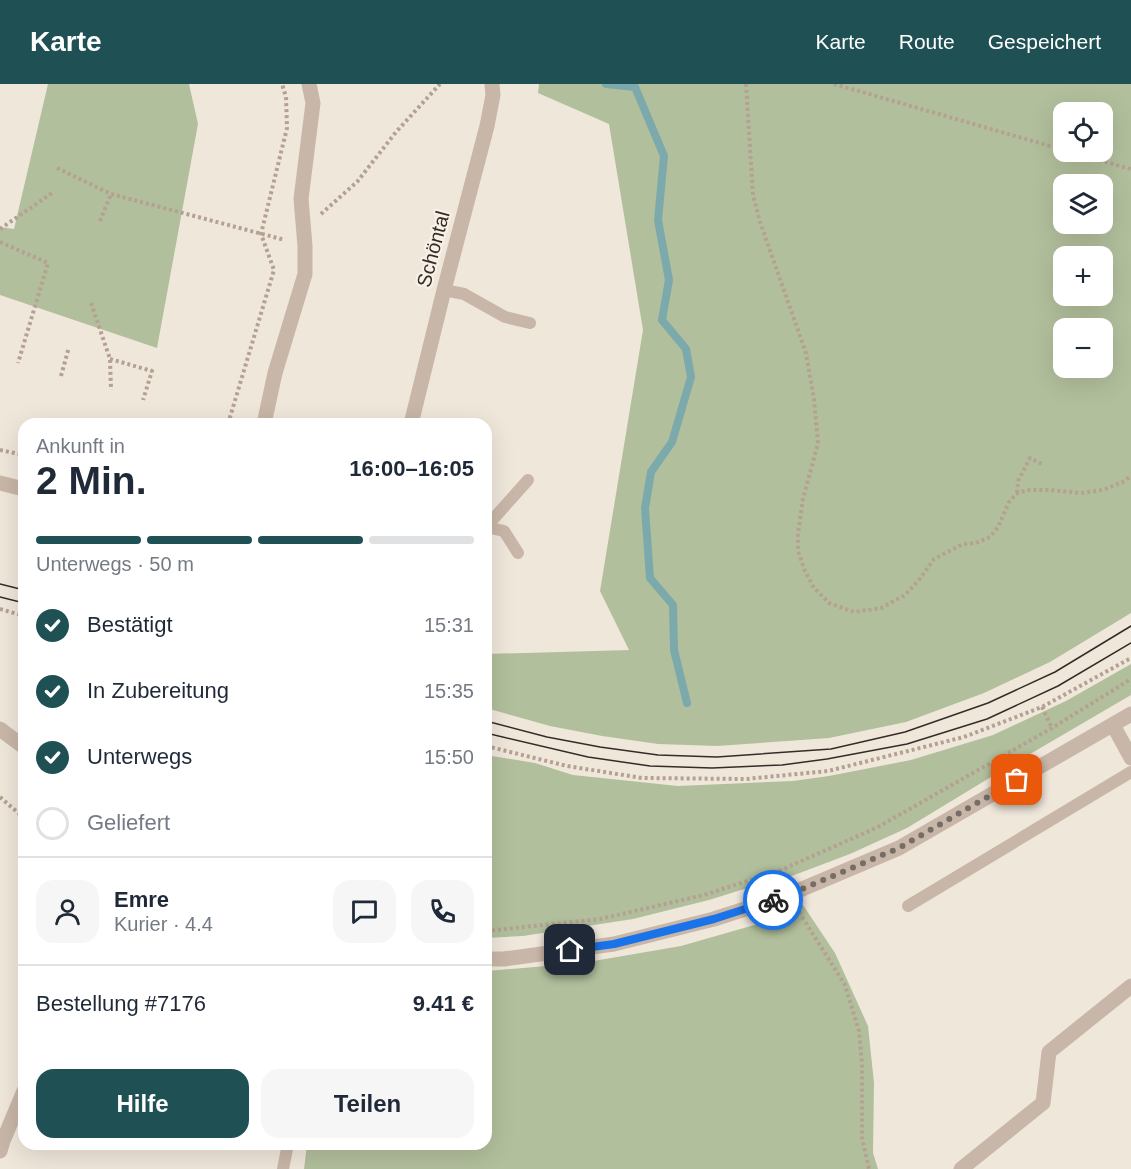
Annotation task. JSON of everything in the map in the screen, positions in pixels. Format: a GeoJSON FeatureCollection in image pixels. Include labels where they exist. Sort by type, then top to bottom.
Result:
{"type":"FeatureCollection","features":[{"type":"Feature","properties":{"kind":"street"},"geometry":{"type":"LineString","coordinates":[[265,418],[275,373],[305,274],[301,199],[313,103],[309,84]]}},
{"type":"Feature","properties":{"kind":"street","name":"Schöntal"},"geometry":{"type":"LineString","coordinates":[[412,418],[487,126],[493,95],[492,84]]}},
{"type":"Feature","properties":{"kind":"street"},"geometry":{"type":"LineString","coordinates":[[0,483],[18,488]]}},
{"type":"Feature","properties":{"kind":"street"},"geometry":{"type":"LineString","coordinates":[[492,959],[614,944],[714,919],[788,895],[899,848],[1131,714]]}},
{"type":"Feature","properties":{"kind":"street"},"geometry":{"type":"LineString","coordinates":[[1113,725],[1131,758]]}},
{"type":"Feature","properties":{"kind":"street"},"geometry":{"type":"LineString","coordinates":[[0,729],[18,742]]}},
{"type":"Feature","properties":{"kind":"street"},"geometry":{"type":"LineString","coordinates":[[961,1169],[1043,1103],[1049,1052],[1131,986]]}},
{"type":"Feature","properties":{"kind":"street"},"geometry":{"type":"LineString","coordinates":[[0,1151],[18,1105]]}},
{"type":"Feature","properties":{"kind":"lane"},"geometry":{"type":"LineString","coordinates":[[444,290],[464,294],[505,317],[530,323]]}},
{"type":"Feature","properties":{"kind":"lane"},"geometry":{"type":"LineString","coordinates":[[492,520],[528,480]]}},
{"type":"Feature","properties":{"kind":"lane"},"geometry":{"type":"LineString","coordinates":[[492,528],[504,531],[518,553]]}},
{"type":"Feature","properties":{"kind":"lane"},"geometry":{"type":"LineString","coordinates":[[908,906],[1131,772]]}},
{"type":"Feature","properties":{"kind":"lane"},"geometry":{"type":"LineString","coordinates":[[283,1169],[287,1150]]}},
{"type":"Feature","properties":{"kind":"path"},"geometry":{"type":"LineString","coordinates":[[230,418],[274,270],[261,234],[287,128],[286,97],[282,84]]}},
{"type":"Feature","properties":{"kind":"path"},"geometry":{"type":"LineString","coordinates":[[303,230],[357,182],[396,132],[440,84]]}},
{"type":"Feature","properties":{"kind":"path"},"geometry":{"type":"LineString","coordinates":[[746,84],[753,195],[760,222],[806,353],[814,399],[818,443],[802,500],[798,534],[798,551],[804,571],[814,588],[830,603],[854,612],[881,608],[905,595],[920,580],[934,559],[963,544],[976,543],[990,537],[998,527],[1009,502],[1016,494],[1027,490],[1081,493],[1103,490],[1131,476]]}},
{"type":"Feature","properties":{"kind":"path"},"geometry":{"type":"LineString","coordinates":[[834,84],[1053,147]]}},
{"type":"Feature","properties":{"kind":"path"},"geometry":{"type":"LineString","coordinates":[[1106,162],[1131,169]]}},
{"type":"Feature","properties":{"kind":"path"},"geometry":{"type":"LineString","coordinates":[[57,168],[111,194],[305,246]]}},
{"type":"Feature","properties":{"kind":"path"},"geometry":{"type":"LineString","coordinates":[[0,229],[52,193]]}},
{"type":"Feature","properties":{"kind":"path"},"geometry":{"type":"LineString","coordinates":[[100,221],[111,194]]}},
{"type":"Feature","properties":{"kind":"path"},"geometry":{"type":"LineString","coordinates":[[0,242],[48,263],[18,363]]}},
{"type":"Feature","properties":{"kind":"path"},"geometry":{"type":"LineString","coordinates":[[91,303],[110,359],[111,390]]}},
{"type":"Feature","properties":{"kind":"path"},"geometry":{"type":"LineString","coordinates":[[61,376],[69,347]]}},
{"type":"Feature","properties":{"kind":"path"},"geometry":{"type":"LineString","coordinates":[[110,359],[152,372],[143,400]]}},
{"type":"Feature","properties":{"kind":"path"},"geometry":{"type":"LineString","coordinates":[[0,450],[18,454]]}},
{"type":"Feature","properties":{"kind":"path"},"geometry":{"type":"LineString","coordinates":[[1016,494],[1018,481],[1030,458],[1042,464]]}},
{"type":"Feature","properties":{"kind":"path"},"geometry":{"type":"LineString","coordinates":[[0,609],[18,614]]}},
{"type":"Feature","properties":{"kind":"path"},"geometry":{"type":"LineString","coordinates":[[492,747],[567,766],[642,778],[746,779],[828,771],[964,737],[1042,707],[1131,658]]}},
{"type":"Feature","properties":{"kind":"path"},"geometry":{"type":"LineString","coordinates":[[492,931],[600,919],[704,895],[781,870],[878,826],[1052,728],[1131,679]]}},
{"type":"Feature","properties":{"kind":"path"},"geometry":{"type":"LineString","coordinates":[[1042,707],[1052,728]]}},
{"type":"Feature","properties":{"kind":"path"},"geometry":{"type":"LineString","coordinates":[[0,797],[18,813]]}},
{"type":"Feature","properties":{"kind":"path"},"geometry":{"type":"LineString","coordinates":[[788,895],[845,985],[860,1031],[862,1138],[869,1169]]}},
{"type":"Feature","properties":{"kind":"green space"},"geometry":{"type":"Polygon","coordinates":[[[48,84],[189,84],[198,124],[157,348],[0,295],[0,227],[14,229],[48,84]]]}},
{"type":"Feature","properties":{"kind":"green space"},"geometry":{"type":"Polygon","coordinates":[[[539,84],[1131,84],[1131,613],[1050,662],[984,693],[906,722],[829,738],[717,746],[658,744],[550,726],[492,710],[492,654],[629,650],[600,591],[643,330],[609,124],[538,93],[539,84]]]}},
{"type":"Feature","properties":{"kind":"green space"},"geometry":{"type":"Polygon","coordinates":[[[1131,664],[1131,695],[907,828],[850,854],[789,877],[633,919],[523,936],[492,938],[492,756],[535,763],[573,775],[678,786],[793,781],[911,760],[993,735],[1066,701],[1131,664]]]}},
{"type":"Feature","properties":{"kind":"green space"},"geometry":{"type":"Polygon","coordinates":[[[803,905],[835,953],[868,1026],[874,1083],[873,1153],[878,1169],[304,1169],[306,1150],[492,1150],[492,970],[582,963],[681,946],[768,921],[803,905]]]}},
{"type":"Feature","properties":{"kind":"waterway"},"geometry":{"type":"LineString","coordinates":[[606,84],[635,87],[664,156],[658,220],[669,280],[662,320],[686,349],[691,377],[672,442],[651,472],[645,508],[650,578],[673,605],[674,650],[687,703]]}},
{"type":"Feature","properties":{"kind":"tram line"},"geometry":{"type":"LineString","coordinates":[[0,584],[18,588]]}},
{"type":"Feature","properties":{"kind":"tram line"},"geometry":{"type":"LineString","coordinates":[[0,597],[18,602]]}},
{"type":"Feature","properties":{"kind":"tram line"},"geometry":{"type":"LineString","coordinates":[[492,723],[547,737],[658,755],[717,757],[831,749],[905,732],[988,703],[1055,672],[1131,626]]}},
{"type":"Feature","properties":{"kind":"tram line"},"geometry":{"type":"LineString","coordinates":[[492,734],[588,757],[650,766],[712,768],[782,765],[827,759],[907,744],[987,719],[1058,686],[1131,643]]}},
{"type":"Feature","properties":{"kind":"way so far"},"geometry":{"type":"LineString","coordinates":[[773,900],[899,848],[1017,780]]}},
{"type":"Feature","properties":{"kind":"route"},"geometry":{"type":"LineString","coordinates":[[570,950],[614,944],[714,919],[773,900]]}}]}
